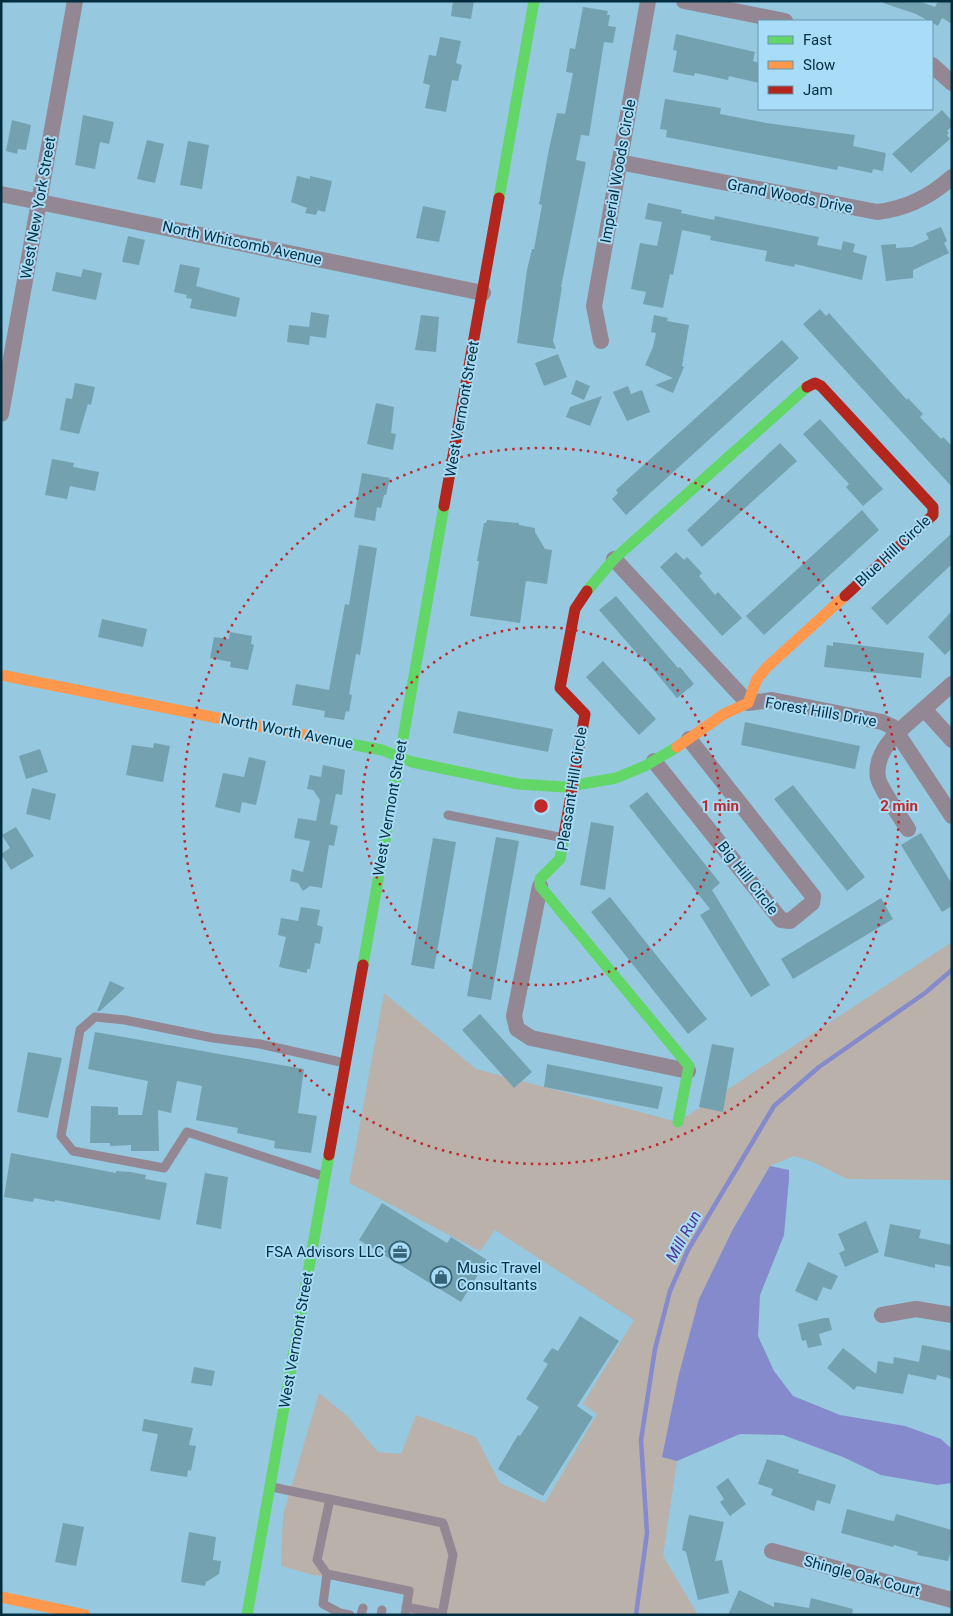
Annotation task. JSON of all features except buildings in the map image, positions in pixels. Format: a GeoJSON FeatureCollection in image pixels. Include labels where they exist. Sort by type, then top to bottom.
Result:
{"type":"FeatureCollection","features":[{"type":"Feature","properties":{"kind":"street","name":"West New York Street"},"geometry":{"type":"LineString","coordinates":[[1,414],[75,1]]}},
{"type":"Feature","properties":{"kind":"street","name":"West Vermont Street"},"geometry":{"type":"LineString","coordinates":[[247,1615],[534,1]]}},
{"type":"Feature","properties":{"kind":"street","name":"Imperial Woods Circle"},"geometry":{"type":"LineString","coordinates":[[601,340],[594,306],[648,1]]}},
{"type":"Feature","properties":{"kind":"street"},"geometry":{"type":"LineString","coordinates":[[684,1],[780,20]]}},
{"type":"Feature","properties":{"kind":"street"},"geometry":{"type":"LineString","coordinates":[[933,66],[952,83]]}},
{"type":"Feature","properties":{"kind":"street","name":"Grand Woods Drive"},"geometry":{"type":"LineString","coordinates":[[620,162],[877,212],[907,206],[920,200],[952,177]]}},
{"type":"Feature","properties":{"kind":"street","name":"North Whitcomb Avenue"},"geometry":{"type":"LineString","coordinates":[[1,194],[483,293]]}},
{"type":"Feature","properties":{"kind":"street","name":"Blue Hill Circle"},"geometry":{"type":"LineString","coordinates":[[614,559],[810,384],[815,383],[821,386],[934,511],[932,517],[767,667],[757,679],[748,703]]}},
{"type":"Feature","properties":{"kind":"street","name":"Forest Hills Drive"},"geometry":{"type":"LineString","coordinates":[[614,559],[748,703],[772,700],[882,722],[893,727],[952,816]]}},
{"type":"Feature","properties":{"kind":"street","name":"Pleasant Hill Circle"},"geometry":{"type":"LineString","coordinates":[[614,559],[575,609],[560,688],[585,714],[560,859],[540,878],[514,1016],[517,1029],[531,1038],[688,1070]]}},
{"type":"Feature","properties":{"kind":"street","name":"North Worth Avenue"},"geometry":{"type":"LineString","coordinates":[[1,675],[382,750],[412,762],[518,784],[572,787]]}},
{"type":"Feature","properties":{"kind":"street"},"geometry":{"type":"LineString","coordinates":[[908,829],[878,779],[879,763],[884,749],[898,733],[952,684]]}},
{"type":"Feature","properties":{"kind":"street"},"geometry":{"type":"LineString","coordinates":[[572,787],[611,781],[654,761],[689,739],[719,716],[748,703]]}},
{"type":"Feature","properties":{"kind":"street"},"geometry":{"type":"LineString","coordinates":[[924,709],[952,740]]}},
{"type":"Feature","properties":{"kind":"street","name":"Big Hill Circle"},"geometry":{"type":"LineString","coordinates":[[654,761],[781,920],[790,921],[812,903],[813,896],[689,739]]}},
{"type":"Feature","properties":{"kind":"street"},"geometry":{"type":"LineString","coordinates":[[540,886],[689,1066],[678,1122]]}},
{"type":"Feature","properties":{"kind":"street"},"geometry":{"type":"LineString","coordinates":[[882,1315],[916,1309],[952,1315]]}},
{"type":"Feature","properties":{"kind":"street","name":"Shingle Oak Court"},"geometry":{"type":"LineString","coordinates":[[772,1551],[952,1600]]}},
{"type":"Feature","properties":{"kind":"street"},"geometry":{"type":"LineString","coordinates":[[1,1597],[85,1615]]}},
{"type":"Feature","properties":{"kind":"lane"},"geometry":{"type":"LineString","coordinates":[[448,815],[564,838]]}},
{"type":"Feature","properties":{"kind":"lane"},"geometry":{"type":"LineString","coordinates":[[325,1176],[186,1132],[164,1168],[73,1152],[61,1136],[80,1030],[95,1017],[124,1020],[213,1038],[260,1044],[345,1064]]}},
{"type":"Feature","properties":{"kind":"lane"},"geometry":{"type":"LineString","coordinates":[[270,1486],[443,1522],[453,1555],[442,1614],[405,1611],[409,1591],[386,1591],[366,1587],[327,1574],[317,1560],[330,1499]]}},
{"type":"Feature","properties":{"kind":"lane"},"geometry":{"type":"LineString","coordinates":[[327,1574],[323,1604],[344,1611]]}},
{"type":"Feature","properties":{"kind":"lane"},"geometry":{"type":"LineString","coordinates":[[344,1588],[346,1579]]}},
{"type":"Feature","properties":{"kind":"shaded area"},"geometry":{"type":"Polygon","coordinates":[[[952,942],[952,1180],[847,1179],[813,1162],[794,1156],[770,1166],[733,1229],[662,1457],[677,1461],[663,1556],[698,1615],[410,1615],[411,1598],[394,1585],[313,1575],[281,1566],[283,1515],[319,1393],[346,1415],[378,1452],[401,1454],[416,1415],[476,1437],[500,1483],[545,1503],[597,1414],[583,1404],[634,1320],[495,1230],[480,1251],[349,1183],[384,993],[476,1069],[678,1122],[952,942]]]}},
{"type":"Feature","properties":{"kind":"water"},"geometry":{"type":"Polygon","coordinates":[[[770,1166],[789,1170],[784,1235],[760,1295],[758,1336],[774,1371],[793,1396],[840,1415],[905,1426],[941,1439],[952,1449],[952,1483],[937,1485],[881,1475],[843,1457],[783,1435],[740,1434],[677,1461],[662,1457],[679,1374],[699,1299],[733,1229],[770,1166]]]}},
{"type":"Feature","properties":{"kind":"waterway","name":"Mill Run"},"geometry":{"type":"LineString","coordinates":[[636,1615],[647,1533],[641,1440],[655,1349],[670,1291],[688,1250],[774,1106],[819,1067],[925,993],[952,970]]}},
{"type":"Feature","properties":{"kind":"traffic: fast"},"geometry":{"type":"LineString","coordinates":[[499,198],[534,1]]}},
{"type":"Feature","properties":{"kind":"traffic: fast"},"geometry":{"type":"LineString","coordinates":[[587,591],[614,559],[807,387]]}},
{"type":"Feature","properties":{"kind":"traffic: fast"},"geometry":{"type":"LineString","coordinates":[[363,965],[444,506]]}},
{"type":"Feature","properties":{"kind":"traffic: fast"},"geometry":{"type":"LineString","coordinates":[[324,739],[382,750],[412,762],[518,784],[565,787],[616,778],[645,766],[677,747]]}},
{"type":"Feature","properties":{"kind":"traffic: fast"},"geometry":{"type":"LineString","coordinates":[[564,835],[560,859],[540,879],[540,886],[689,1066],[678,1122]]}},
{"type":"Feature","properties":{"kind":"traffic: fast"},"geometry":{"type":"LineString","coordinates":[[247,1615],[329,1155]]}},
{"type":"Feature","properties":{"kind":"traffic: slow"},"geometry":{"type":"LineString","coordinates":[[677,747],[724,714],[748,703],[757,679],[767,667],[845,596]]}},
{"type":"Feature","properties":{"kind":"traffic: slow"},"geometry":{"type":"LineString","coordinates":[[1,675],[324,739]]}},
{"type":"Feature","properties":{"kind":"traffic: slow"},"geometry":{"type":"LineString","coordinates":[[1,1597],[85,1615]]}},
{"type":"Feature","properties":{"kind":"traffic: jam"},"geometry":{"type":"LineString","coordinates":[[444,506],[499,198]]}},
{"type":"Feature","properties":{"kind":"traffic: jam"},"geometry":{"type":"LineString","coordinates":[[807,387],[815,383],[821,386],[933,507],[933,515],[845,596]]}},
{"type":"Feature","properties":{"kind":"traffic: jam"},"geometry":{"type":"LineString","coordinates":[[564,835],[585,714],[560,688],[575,609],[587,591]]}},
{"type":"Feature","properties":{"kind":"traffic: jam"},"geometry":{"type":"LineString","coordinates":[[329,1155],[363,965]]}},
{"type":"Feature","properties":{"kind":"place","name":"FSA Advisors LLC"},"geometry":{"type":"Point","coordinates":[400,1252]}},
{"type":"Feature","properties":{"kind":"place","name":"Music Travel Consultants"},"geometry":{"type":"Point","coordinates":[441,1277]}}]}
